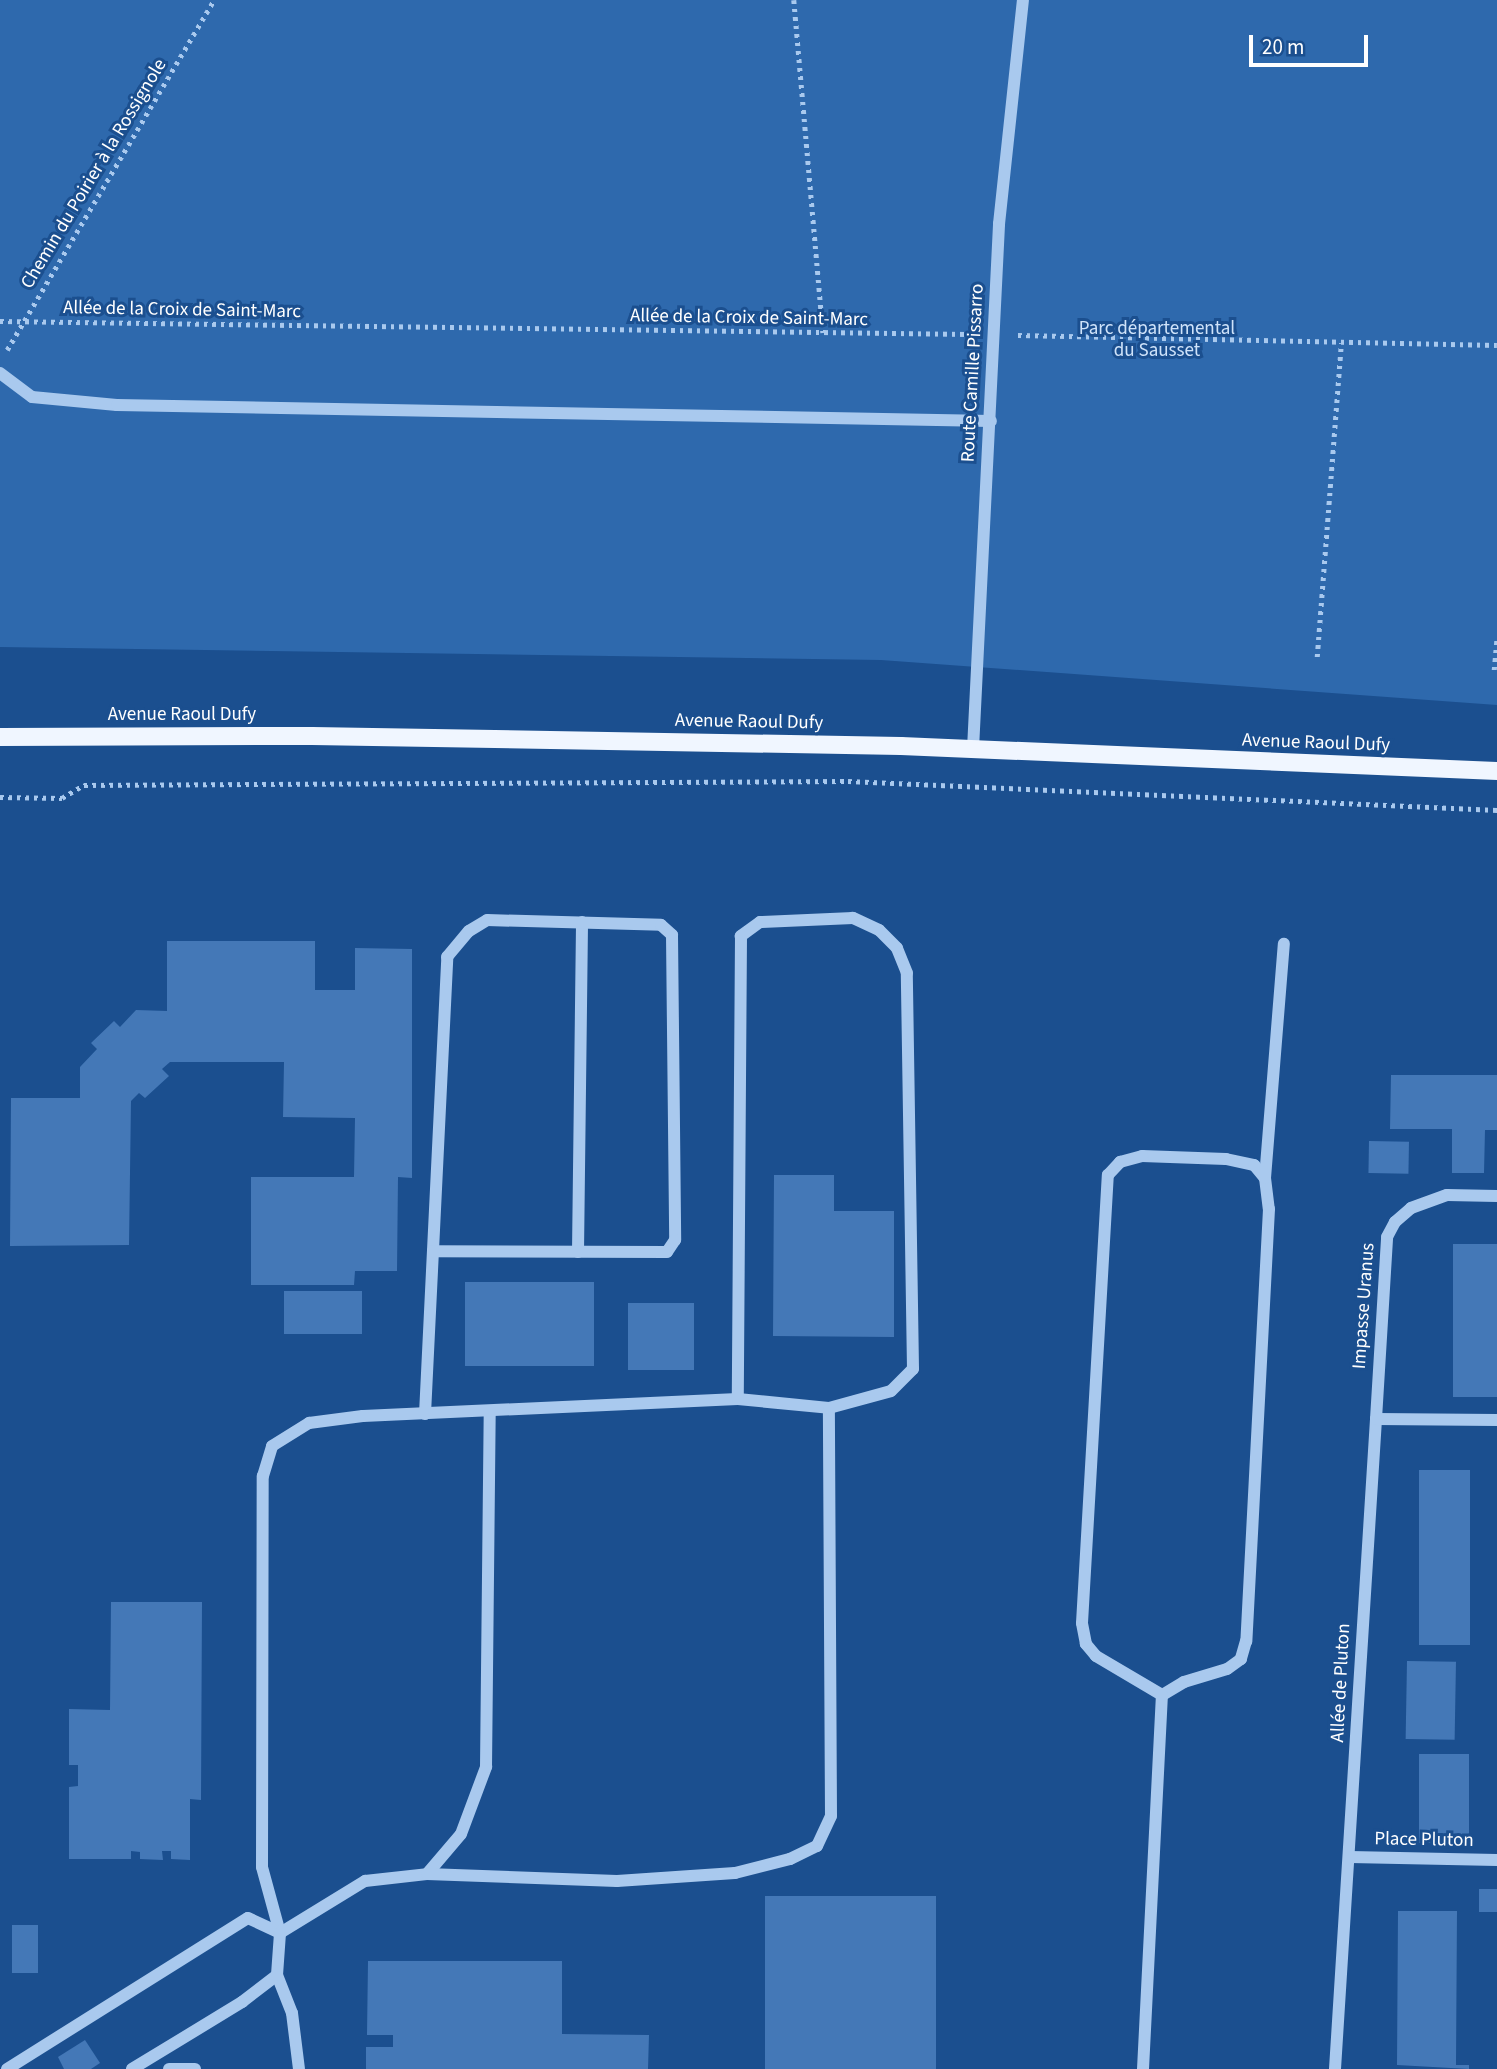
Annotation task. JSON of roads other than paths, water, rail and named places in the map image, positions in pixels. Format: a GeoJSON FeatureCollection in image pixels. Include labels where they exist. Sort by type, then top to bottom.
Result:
{"type":"FeatureCollection","features":[{"type":"Feature","properties":{"kind":"main road","name":"Avenue Raoul Dufy"},"geometry":{"type":"LineString","coordinates":[[0,737],[312,736],[973,749],[1497,771]]}},
{"type":"Feature","properties":{"kind":"street","name":"Route Camille Pissarro"},"geometry":{"type":"LineString","coordinates":[[973,749],[1009,104],[1023,0]]}},
{"type":"Feature","properties":{"kind":"street"},"geometry":{"type":"LineString","coordinates":[[0,373],[32,397],[117,405],[991,421]]}},
{"type":"Feature","properties":{"kind":"street"},"geometry":{"type":"LineString","coordinates":[[299,2069],[292,2013],[276,1975],[280,1933],[262,1867],[266,1466],[272,1446],[309,1423],[425,1414],[491,1413],[738,1399],[830,1408],[891,1391],[913,1369],[907,974],[897,948],[879,930],[853,918],[760,922],[741,936],[738,1399]]}},
{"type":"Feature","properties":{"kind":"street"},"geometry":{"type":"LineString","coordinates":[[425,1414],[447,957],[469,931],[487,920],[661,925],[672,935],[675,1240],[667,1252],[433,1251]]}},
{"type":"Feature","properties":{"kind":"street"},"geometry":{"type":"LineString","coordinates":[[578,1252],[582,922]]}},
{"type":"Feature","properties":{"kind":"street"},"geometry":{"type":"LineString","coordinates":[[1162,1695],[1184,1682],[1227,1670],[1241,1659],[1246,1641],[1269,1209],[1265,1178],[1284,944]]}},
{"type":"Feature","properties":{"kind":"street"},"geometry":{"type":"LineString","coordinates":[[1162,1695],[1096,1657],[1086,1644],[1082,1623],[1108,1175],[1120,1163],[1142,1156],[1180,1156],[1254,1165],[1265,1178]]}},
{"type":"Feature","properties":{"kind":"street","name":"Impasse Uranus"},"geometry":{"type":"LineString","coordinates":[[1376,1419],[1387,1237],[1395,1222],[1411,1208],[1447,1195],[1497,1196]]}},
{"type":"Feature","properties":{"kind":"street"},"geometry":{"type":"LineString","coordinates":[[280,1933],[365,1881],[427,1874],[617,1881],[735,1873],[790,1859],[817,1846],[831,1816],[830,1408]]}},
{"type":"Feature","properties":{"kind":"street"},"geometry":{"type":"LineString","coordinates":[[427,1874],[461,1834],[486,1767],[491,1413]]}},
{"type":"Feature","properties":{"kind":"street"},"geometry":{"type":"LineString","coordinates":[[1376,1419],[1497,1420]]}},
{"type":"Feature","properties":{"kind":"street","name":"Allée de Pluton"},"geometry":{"type":"LineString","coordinates":[[1335,2069],[1376,1419]]}},
{"type":"Feature","properties":{"kind":"street"},"geometry":{"type":"LineString","coordinates":[[1143,2069],[1162,1695]]}},
{"type":"Feature","properties":{"kind":"street","name":"Place Pluton"},"geometry":{"type":"LineString","coordinates":[[1350,1857],[1497,1860]]}},
{"type":"Feature","properties":{"kind":"street"},"geometry":{"type":"LineString","coordinates":[[7,2069],[248,1918],[280,1933]]}},
{"type":"Feature","properties":{"kind":"street"},"geometry":{"type":"LineString","coordinates":[[132,2069],[242,2002],[276,1975]]}},
{"type":"Feature","properties":{"kind":"street"},"geometry":{"type":"LineString","coordinates":[[169,2069],[195,2069]]}},
{"type":"Feature","properties":{"kind":"park label","name":"Parc départemental du Sausset"},"geometry":{"type":"Point","coordinates":[1157,340]}}]}
